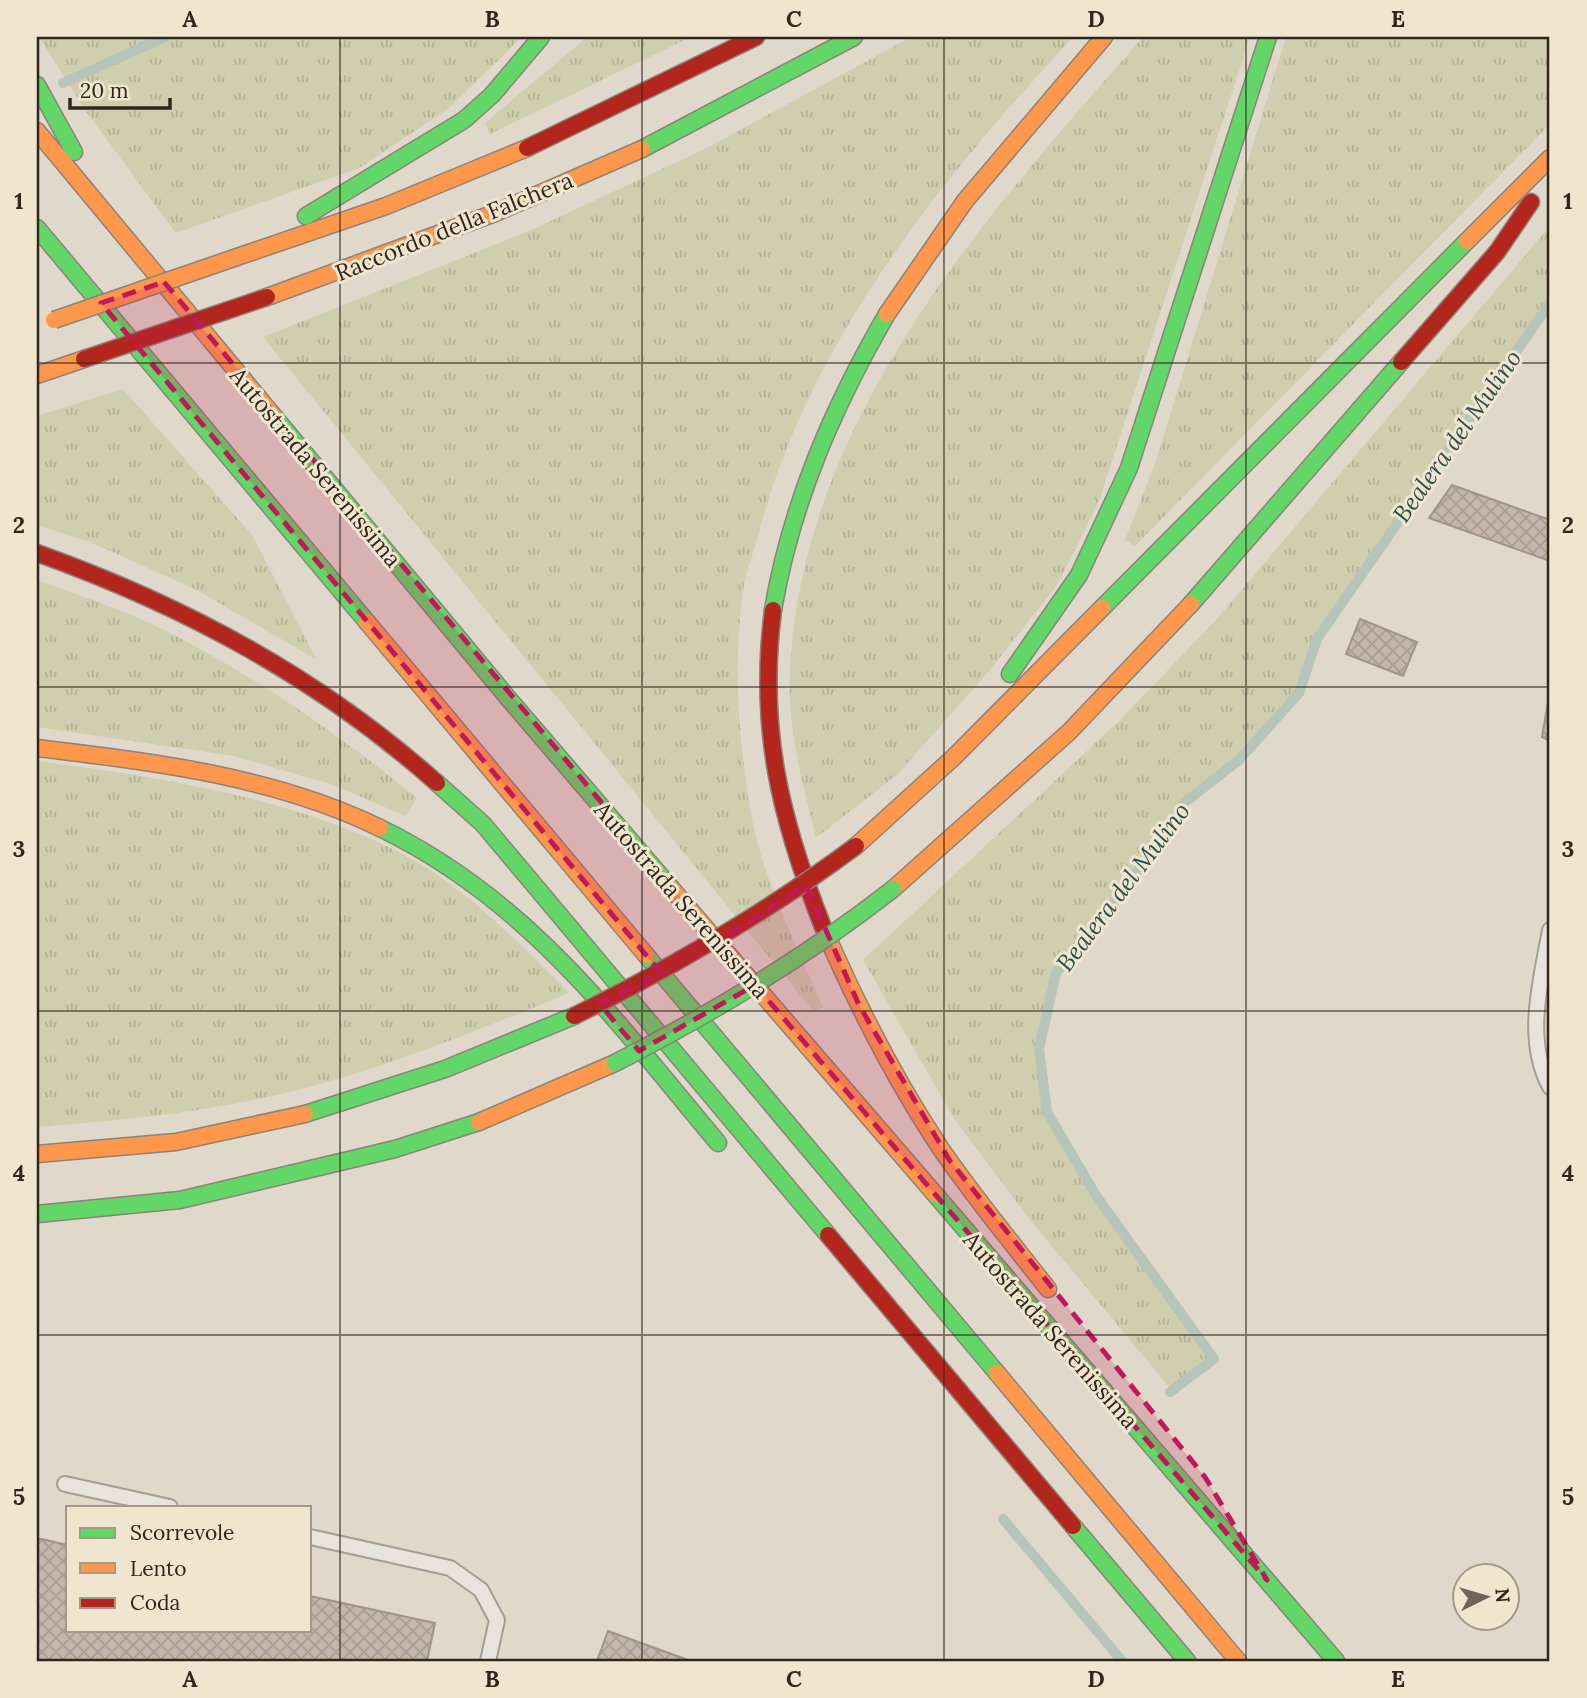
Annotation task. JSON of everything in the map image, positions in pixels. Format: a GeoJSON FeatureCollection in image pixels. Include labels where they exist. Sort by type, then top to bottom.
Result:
{"type":"FeatureCollection","features":[{"type":"Feature","properties":{"kind":"highway"},"geometry":{"type":"LineString","coordinates":[[492,95],[541,37]]}},
{"type":"Feature","properties":{"kind":"highway"},"geometry":{"type":"LineString","coordinates":[[237,257],[464,120],[560,37]]}},
{"type":"Feature","properties":{"kind":"highway","name":"Raccordo della Falchera"},"geometry":{"type":"LineString","coordinates":[[37,325],[386,206],[507,158],[756,37]]}},
{"type":"Feature","properties":{"kind":"highway","name":"Raccordo della Falchera"},"geometry":{"type":"LineString","coordinates":[[37,375],[374,260],[606,164],[744,97],[854,37]]}},
{"type":"Feature","properties":{"kind":"highway"},"geometry":{"type":"LineString","coordinates":[[1060,1304],[950,1161],[915,1106],[859,1005],[814,910],[793,846],[772,753],[766,656],[781,566],[793,517],[811,466],[848,383],[892,305],[946,225],[1012,142],[1104,37]]}},
{"type":"Feature","properties":{"kind":"highway"},"geometry":{"type":"LineString","coordinates":[[954,757],[1079,575],[1107,520],[1153,401],[1268,37]]}},
{"type":"Feature","properties":{"kind":"highway"},"geometry":{"type":"LineString","coordinates":[[37,85],[111,218]]}},
{"type":"Feature","properties":{"kind":"highway","name":"Autostrada Serenissima"},"geometry":{"type":"LineString","coordinates":[[37,131],[499,687],[1336,1661]]}},
{"type":"Feature","properties":{"kind":"highway"},"geometry":{"type":"LineString","coordinates":[[37,1154],[121,1148],[277,1122],[433,1074],[506,1047],[573,1016],[649,979],[754,920],[856,846],[954,757],[1550,158]]}},
{"type":"Feature","properties":{"kind":"highway"},"geometry":{"type":"LineString","coordinates":[[37,1214],[180,1200],[395,1150],[477,1123],[615,1063],[674,1033],[759,983],[853,922],[1069,732],[1172,625],[1497,252],[1550,175]]}},
{"type":"Feature","properties":{"kind":"highway"},"geometry":{"type":"LineString","coordinates":[[37,228],[1238,1661]]}},
{"type":"Feature","properties":{"kind":"highway"},"geometry":{"type":"LineString","coordinates":[[37,553],[128,588],[252,650],[360,718],[464,807],[534,882],[1187,1661]]}},
{"type":"Feature","properties":{"kind":"highway"},"geometry":{"type":"LineString","coordinates":[[37,748],[132,759],[284,789],[372,821],[410,841],[488,892],[536,934],[569,968],[729,1156]]}},
{"type":"Feature","properties":{"kind":"highway"},"geometry":{"type":"LineString","coordinates":[[894,1338],[1010,1451]]}},
{"type":"Feature","properties":{"kind":"highway"},"geometry":{"type":"LineString","coordinates":[[1219,1500],[1267,1580]]}},
{"type":"Feature","properties":{"kind":"lane"},"geometry":{"type":"LineString","coordinates":[[1550,930],[1535,1014],[1542,1072],[1550,1087]]}},
{"type":"Feature","properties":{"kind":"lane"},"geometry":{"type":"LineString","coordinates":[[65,1485],[165,1506]]}},
{"type":"Feature","properties":{"kind":"lane"},"geometry":{"type":"LineString","coordinates":[[312,1538],[450,1568],[481,1590],[497,1620],[488,1661]]}},
{"type":"Feature","properties":{"kind":"highlighted area"},"geometry":{"type":"Polygon","coordinates":[[[164,282],[718,941],[806,885],[859,1005],[950,1161],[1205,1477],[1267,1580],[755,985],[639,1051],[599,1003],[661,973],[101,303],[164,282]]]}},
{"type":"Feature","properties":{"kind":"green space"},"geometry":{"type":"Polygon","coordinates":[[[39,37],[522,37],[448,109],[359,168],[176,233],[85,110],[39,37]]]}},
{"type":"Feature","properties":{"kind":"green space"},"geometry":{"type":"Polygon","coordinates":[[[587,37],[691,37],[490,134],[485,123],[587,37]]]}},
{"type":"Feature","properties":{"kind":"green space"},"geometry":{"type":"Polygon","coordinates":[[[911,37],[1073,37],[976,147],[930,205],[886,265],[847,327],[812,391],[783,458],[746,575],[740,618],[738,673],[740,727],[750,808],[755,834],[771,884],[823,1007],[813,1011],[263,337],[527,232],[707,148],[911,37]]]}},
{"type":"Feature","properties":{"kind":"green space"},"geometry":{"type":"Polygon","coordinates":[[[1143,37],[1250,37],[1098,504],[1057,585],[989,671],[899,773],[816,838],[793,735],[790,671],[802,579],[828,491],[865,407],[911,327],[965,250],[1022,177],[1143,37]]]}},
{"type":"Feature","properties":{"kind":"green space"},"geometry":{"type":"Polygon","coordinates":[[[1286,37],[1550,37],[1550,124],[1135,546],[1125,540],[1156,461],[1286,37]]]}},
{"type":"Feature","properties":{"kind":"green space"},"geometry":{"type":"Polygon","coordinates":[[[1550,226],[1550,298],[1312,639],[1296,691],[1238,756],[1181,801],[1125,882],[1053,971],[1036,1050],[1044,1112],[1094,1199],[1209,1358],[1169,1387],[1031,1221],[955,1120],[863,960],[1118,722],[1216,620],[1550,226]]]}},
{"type":"Feature","properties":{"kind":"green space"},"geometry":{"type":"Polygon","coordinates":[[[123,389],[252,535],[317,660],[197,590],[90,542],[37,525],[37,416],[123,389]]]}},
{"type":"Feature","properties":{"kind":"green space"},"geometry":{"type":"Polygon","coordinates":[[[37,580],[145,621],[212,655],[302,712],[417,798],[406,816],[331,784],[234,756],[37,727],[37,580]]]}},
{"type":"Feature","properties":{"kind":"green space"},"geometry":{"type":"Polygon","coordinates":[[[37,761],[131,774],[226,793],[320,819],[364,836],[406,856],[472,901],[569,993],[408,1056],[309,1087],[174,1113],[37,1127],[37,761]]]}},
{"type":"Feature","properties":{"kind":"building"},"geometry":{"type":"Polygon","coordinates":[[[1452,485],[1550,520],[1550,561],[1429,518],[1452,485]]]}},
{"type":"Feature","properties":{"kind":"building"},"geometry":{"type":"Polygon","coordinates":[[[1360,619],[1417,642],[1403,676],[1346,654],[1360,619]]]}},
{"type":"Feature","properties":{"kind":"building"},"geometry":{"type":"Polygon","coordinates":[[[1550,690],[1550,741],[1542,737],[1550,690]]]}},
{"type":"Feature","properties":{"kind":"building"},"geometry":{"type":"Polygon","coordinates":[[[37,1538],[66,1545],[66,1632],[312,1632],[312,1596],[435,1623],[427,1661],[37,1661],[37,1538]]]}},
{"type":"Feature","properties":{"kind":"building"},"geometry":{"type":"Polygon","coordinates":[[[608,1631],[691,1661],[597,1661],[608,1631]]]}},
{"type":"Feature","properties":{"kind":"waterway"},"geometry":{"type":"LineString","coordinates":[[63,83],[165,37]]}},
{"type":"Feature","properties":{"kind":"waterway","name":"Bealera del Mulino"},"geometry":{"type":"LineString","coordinates":[[1170,1392],[1214,1359],[1097,1197],[1047,1112],[1039,1049],[1056,973],[1128,885],[1184,803],[1239,760],[1299,693],[1317,639],[1550,303]]}},
{"type":"Feature","properties":{"kind":"waterway","name":"Bealera del Mulino"},"geometry":{"type":"LineString","coordinates":[[1003,1519],[1122,1661]]}},
{"type":"Feature","properties":{"kind":"traffic: fast"},"geometry":{"type":"LineString","coordinates":[[306,216],[464,120],[492,95],[541,37]]}},
{"type":"Feature","properties":{"kind":"traffic: fast"},"geometry":{"type":"LineString","coordinates":[[642,149],[854,37]]}},
{"type":"Feature","properties":{"kind":"traffic: fast"},"geometry":{"type":"LineString","coordinates":[[1010,674],[1079,575],[1129,468],[1268,37]]}},
{"type":"Feature","properties":{"kind":"traffic: fast"},"geometry":{"type":"LineString","coordinates":[[37,85],[74,152]]}},
{"type":"Feature","properties":{"kind":"traffic: fast"},"geometry":{"type":"LineString","coordinates":[[37,228],[367,622]]}},
{"type":"Feature","properties":{"kind":"traffic: fast"},"geometry":{"type":"LineString","coordinates":[[1102,608],[1467,241]]}},
{"type":"Feature","properties":{"kind":"traffic: fast"},"geometry":{"type":"LineString","coordinates":[[773,610],[791,532],[816,457],[849,385],[887,314]]}},
{"type":"Feature","properties":{"kind":"traffic: fast"},"geometry":{"type":"LineString","coordinates":[[1191,604],[1401,362]]}},
{"type":"Feature","properties":{"kind":"traffic: fast"},"geometry":{"type":"LineString","coordinates":[[272,414],[508,698],[671,888]]}},
{"type":"Feature","properties":{"kind":"traffic: fast"},"geometry":{"type":"LineString","coordinates":[[437,783],[483,824],[828,1235]]}},
{"type":"Feature","properties":{"kind":"traffic: fast"},"geometry":{"type":"LineString","coordinates":[[380,828],[433,857],[481,890],[525,927],[605,1008],[718,1143]]}},
{"type":"Feature","properties":{"kind":"traffic: fast"},"geometry":{"type":"LineString","coordinates":[[615,1063],[758,983],[827,938],[893,889]]}},
{"type":"Feature","properties":{"kind":"traffic: fast"},"geometry":{"type":"LineString","coordinates":[[646,955],[997,1373]]}},
{"type":"Feature","properties":{"kind":"traffic: fast"},"geometry":{"type":"LineString","coordinates":[[305,1114],[445,1069],[574,1016]]}},
{"type":"Feature","properties":{"kind":"traffic: fast"},"geometry":{"type":"LineString","coordinates":[[37,1214],[180,1200],[395,1149],[479,1122]]}},
{"type":"Feature","properties":{"kind":"traffic: fast"},"geometry":{"type":"LineString","coordinates":[[934,1193],[1336,1661]]}},
{"type":"Feature","properties":{"kind":"traffic: fast"},"geometry":{"type":"LineString","coordinates":[[1073,1526],[1187,1661]]}},
{"type":"Feature","properties":{"kind":"traffic: slow"},"geometry":{"type":"LineString","coordinates":[[887,314],[965,201],[1104,37]]}},
{"type":"Feature","properties":{"kind":"traffic: slow"},"geometry":{"type":"LineString","coordinates":[[37,131],[272,414]]}},
{"type":"Feature","properties":{"kind":"traffic: slow"},"geometry":{"type":"LineString","coordinates":[[237,257],[386,206],[527,148]]}},
{"type":"Feature","properties":{"kind":"traffic: slow"},"geometry":{"type":"LineString","coordinates":[[267,297],[495,213],[642,149]]}},
{"type":"Feature","properties":{"kind":"traffic: slow"},"geometry":{"type":"LineString","coordinates":[[1467,241],[1550,158]]}},
{"type":"Feature","properties":{"kind":"traffic: slow"},"geometry":{"type":"LineString","coordinates":[[54,320],[237,257]]}},
{"type":"Feature","properties":{"kind":"traffic: slow"},"geometry":{"type":"LineString","coordinates":[[37,375],[84,359]]}},
{"type":"Feature","properties":{"kind":"traffic: slow"},"geometry":{"type":"LineString","coordinates":[[893,889],[1069,732],[1191,604]]}},
{"type":"Feature","properties":{"kind":"traffic: slow"},"geometry":{"type":"LineString","coordinates":[[856,846],[954,757],[1102,608]]}},
{"type":"Feature","properties":{"kind":"traffic: slow"},"geometry":{"type":"LineString","coordinates":[[367,622],[646,955]]}},
{"type":"Feature","properties":{"kind":"traffic: slow"},"geometry":{"type":"LineString","coordinates":[[37,748],[169,766],[255,784],[340,810],[380,828]]}},
{"type":"Feature","properties":{"kind":"traffic: slow"},"geometry":{"type":"LineString","coordinates":[[671,888],[934,1193]]}},
{"type":"Feature","properties":{"kind":"traffic: slow"},"geometry":{"type":"LineString","coordinates":[[823,927],[877,1041],[924,1123],[967,1185],[1048,1289]]}},
{"type":"Feature","properties":{"kind":"traffic: slow"},"geometry":{"type":"LineString","coordinates":[[479,1122],[615,1063]]}},
{"type":"Feature","properties":{"kind":"traffic: slow"},"geometry":{"type":"LineString","coordinates":[[37,1154],[176,1142],[305,1114]]}},
{"type":"Feature","properties":{"kind":"traffic: slow"},"geometry":{"type":"LineString","coordinates":[[997,1373],[1238,1661]]}},
{"type":"Feature","properties":{"kind":"traffic: jam"},"geometry":{"type":"LineString","coordinates":[[527,148],[756,37]]}},
{"type":"Feature","properties":{"kind":"traffic: jam"},"geometry":{"type":"LineString","coordinates":[[1401,362],[1497,252],[1531,202]]}},
{"type":"Feature","properties":{"kind":"traffic: jam"},"geometry":{"type":"LineString","coordinates":[[84,359],[267,297]]}},
{"type":"Feature","properties":{"kind":"traffic: jam"},"geometry":{"type":"LineString","coordinates":[[37,553],[145,597],[248,648],[346,710],[437,783]]}},
{"type":"Feature","properties":{"kind":"traffic: jam"},"geometry":{"type":"LineString","coordinates":[[773,610],[768,694],[776,772],[795,848],[823,927]]}},
{"type":"Feature","properties":{"kind":"traffic: jam"},"geometry":{"type":"LineString","coordinates":[[574,1016],[719,937],[788,894],[856,846]]}},
{"type":"Feature","properties":{"kind":"traffic: jam"},"geometry":{"type":"LineString","coordinates":[[828,1235],[1073,1526]]}}]}
